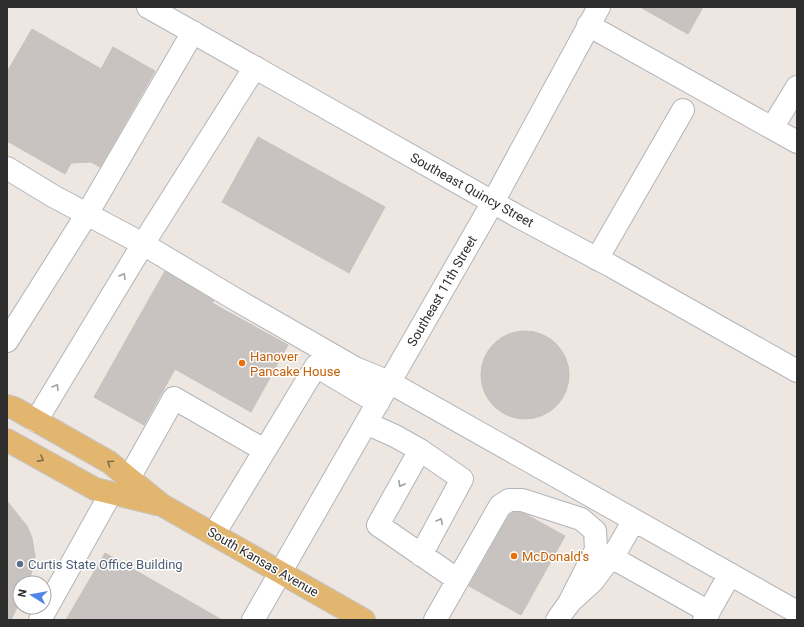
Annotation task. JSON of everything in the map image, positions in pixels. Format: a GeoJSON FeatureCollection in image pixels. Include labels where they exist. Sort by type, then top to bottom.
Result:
{"type":"FeatureCollection","features":[{"type":"Feature","properties":{"kind":"main road","name":"South Kansas Avenue"},"geometry":{"type":"LineString","coordinates":[[7,406],[14,408],[109,462],[162,505],[364,620]]}},
{"type":"Feature","properties":{"kind":"main road","name":"South Kansas Avenue"},"geometry":{"type":"LineString","coordinates":[[7,440],[95,489],[162,505]]}},
{"type":"Feature","properties":{"kind":"street","name":"Southeast Quincy Street"},"geometry":{"type":"LineString","coordinates":[[148,7],[493,202],[597,258],[797,371]]}},
{"type":"Feature","properties":{"kind":"street"},"geometry":{"type":"LineString","coordinates":[[594,16],[772,128],[797,142]]}},
{"type":"Feature","properties":{"kind":"street","name":"Southeast 11th Street"},"geometry":{"type":"LineString","coordinates":[[253,620],[493,202],[594,16]]}},
{"type":"Feature","properties":{"kind":"street"},"geometry":{"type":"LineString","coordinates":[[7,341],[87,214],[193,32]]}},
{"type":"Feature","properties":{"kind":"street"},"geometry":{"type":"LineString","coordinates":[[36,421],[143,244],[255,68]]}},
{"type":"Feature","properties":{"kind":"street"},"geometry":{"type":"LineString","coordinates":[[772,128],[797,87]]}},
{"type":"Feature","properties":{"kind":"street"},"geometry":{"type":"LineString","coordinates":[[597,258],[683,110]]}},
{"type":"Feature","properties":{"kind":"street"},"geometry":{"type":"LineString","coordinates":[[7,168],[53,196],[143,244],[355,368],[389,382],[797,612]]}},
{"type":"Feature","properties":{"kind":"street"},"geometry":{"type":"LineString","coordinates":[[214,534],[316,366],[378,403]]}},
{"type":"Feature","properties":{"kind":"street"},"geometry":{"type":"LineString","coordinates":[[129,478],[174,398],[264,450]]}},
{"type":"Feature","properties":{"kind":"street"},"geometry":{"type":"LineString","coordinates":[[366,423],[395,436],[420,450],[462,479],[421,555]]}},
{"type":"Feature","properties":{"kind":"street"},"geometry":{"type":"LineString","coordinates":[[420,450],[378,525],[458,580]]}},
{"type":"Feature","properties":{"kind":"street"},"geometry":{"type":"LineString","coordinates":[[40,620],[111,493]]}},
{"type":"Feature","properties":{"kind":"street"},"geometry":{"type":"LineString","coordinates":[[436,620],[500,506],[510,500],[522,500],[581,519],[595,531],[596,550],[562,612]]}},
{"type":"Feature","properties":{"kind":"street"},"geometry":{"type":"LineString","coordinates":[[562,612],[592,582],[612,558],[634,520]]}},
{"type":"Feature","properties":{"kind":"street"},"geometry":{"type":"LineString","coordinates":[[612,558],[706,616],[730,574]]}},
{"type":"Feature","properties":{"kind":"building"},"geometry":{"type":"Polygon","coordinates":[[[640,7],[703,7],[688,34],[640,7]]]}},
{"type":"Feature","properties":{"kind":"building"},"geometry":{"type":"Polygon","coordinates":[[[32,29],[101,69],[113,47],[155,71],[100,167],[91,162],[71,163],[65,174],[7,141],[7,72],[32,29]]]}},
{"type":"Feature","properties":{"kind":"building"},"geometry":{"type":"Polygon","coordinates":[[[258,137],[385,207],[349,273],[222,202],[258,137]]]}},
{"type":"Feature","properties":{"kind":"building"},"geometry":{"type":"Polygon","coordinates":[[[165,271],[214,301],[212,303],[288,345],[251,412],[175,369],[144,425],[94,397],[165,271]]]}},
{"type":"Feature","properties":{"kind":"building"},"geometry":{"type":"Polygon","coordinates":[[[525,331],[542,334],[556,344],[566,358],[569,375],[566,392],[556,406],[542,416],[525,419],[508,416],[494,406],[484,392],[481,375],[484,358],[494,344],[508,334],[525,331]]]}},
{"type":"Feature","properties":{"kind":"building","name":"Curtis State Office Building"},"geometry":{"type":"Polygon","coordinates":[[[7,501],[27,526],[32,538],[35,556],[31,575],[12,575],[12,615],[13,615],[11,620],[7,620],[7,501]]]}},
{"type":"Feature","properties":{"kind":"building","name":"McDonald's"},"geometry":{"type":"Polygon","coordinates":[[[513,512],[520,512],[527,515],[565,536],[521,615],[469,586],[509,515],[513,512]]]}},
{"type":"Feature","properties":{"kind":"building"},"geometry":{"type":"Polygon","coordinates":[[[105,553],[222,620],[66,620],[105,553]]]}},
{"type":"Feature","properties":{"kind":"place","name":"Hanover Pancake House"},"geometry":{"type":"Point","coordinates":[242,363]}},
{"type":"Feature","properties":{"kind":"place","name":"McDonald's"},"geometry":{"type":"Point","coordinates":[514,556]}},
{"type":"Feature","properties":{"kind":"place","name":"Curtis State Office Building"},"geometry":{"type":"Point","coordinates":[20,564]}}]}
